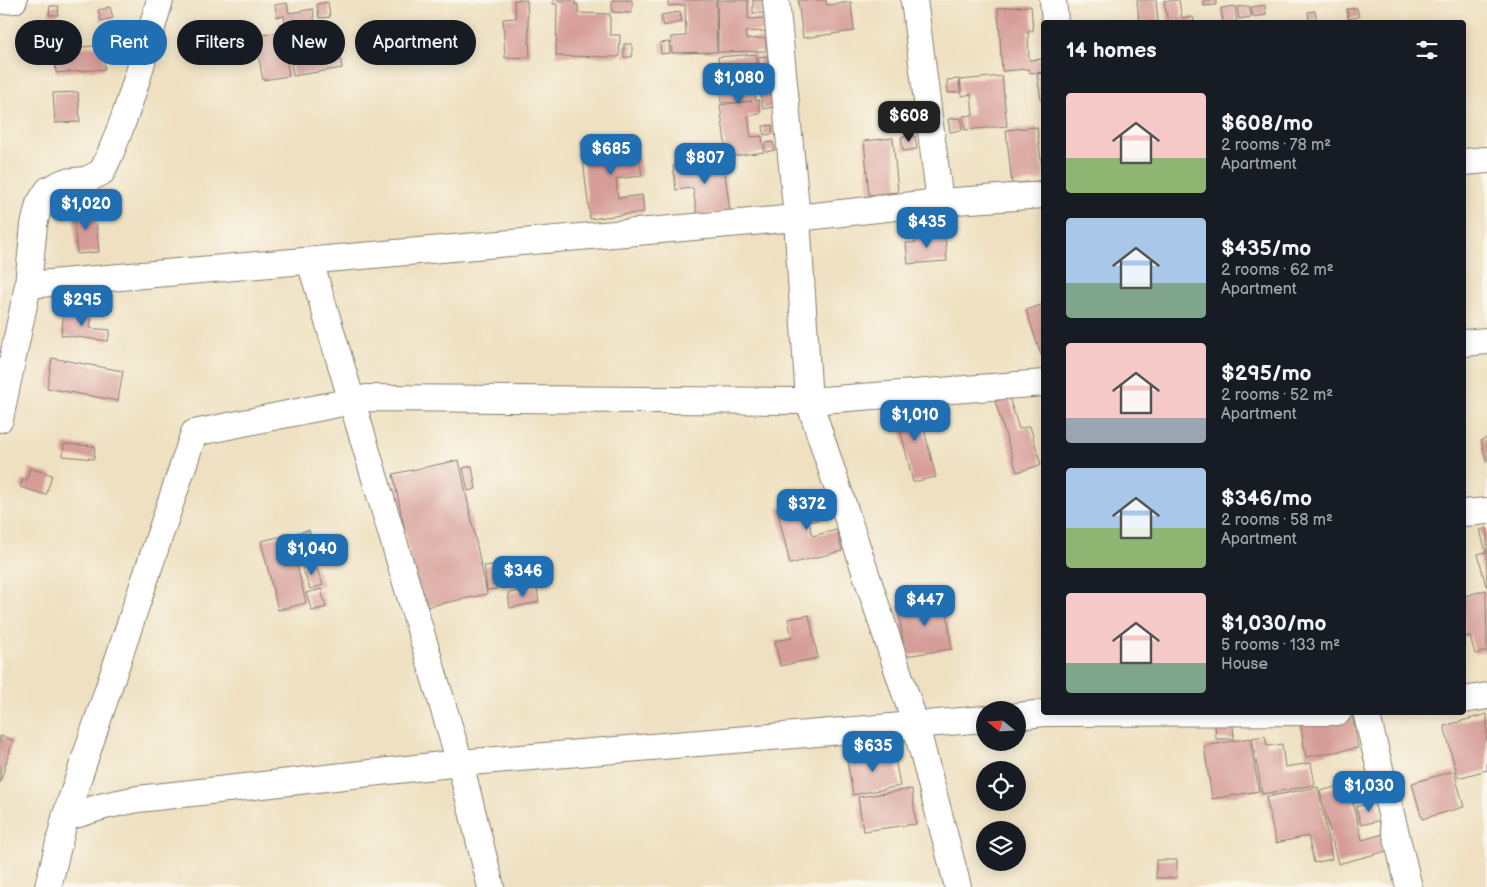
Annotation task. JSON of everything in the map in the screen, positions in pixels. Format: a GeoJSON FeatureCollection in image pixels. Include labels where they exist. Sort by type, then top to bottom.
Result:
{"type":"FeatureCollection","features":[{"type":"Feature","properties":{"kind":"street"},"geometry":{"type":"LineString","coordinates":[[0,1],[14,0]]}},
{"type":"Feature","properties":{"kind":"street"},"geometry":{"type":"LineString","coordinates":[[0,419],[28,285],[34,225],[39,204],[48,190],[64,182],[86,180],[102,172],[114,147],[134,90],[160,0]]}},
{"type":"Feature","properties":{"kind":"street"},"geometry":{"type":"LineString","coordinates":[[776,0],[797,218],[809,401],[916,726],[958,887]]}},
{"type":"Feature","properties":{"kind":"street"},"geometry":{"type":"LineString","coordinates":[[914,0],[940,202]]}},
{"type":"Feature","properties":{"kind":"street"},"geometry":{"type":"LineString","coordinates":[[1053,0],[1055,20]]}},
{"type":"Feature","properties":{"kind":"street"},"geometry":{"type":"LineString","coordinates":[[1466,162],[1487,160]]}},
{"type":"Feature","properties":{"kind":"street"},"geometry":{"type":"LineString","coordinates":[[28,285],[797,218],[940,202],[1041,194]]}},
{"type":"Feature","properties":{"kind":"street"},"geometry":{"type":"LineString","coordinates":[[310,261],[460,763],[491,887]]}},
{"type":"Feature","properties":{"kind":"street"},"geometry":{"type":"LineString","coordinates":[[1466,343],[1487,341]]}},
{"type":"Feature","properties":{"kind":"street"},"geometry":{"type":"LineString","coordinates":[[48,887],[65,818],[194,434],[367,398],[809,401],[1041,383]]}},
{"type":"Feature","properties":{"kind":"street"},"geometry":{"type":"LineString","coordinates":[[1466,514],[1487,511]]}},
{"type":"Feature","properties":{"kind":"street"},"geometry":{"type":"LineString","coordinates":[[1466,700],[1487,696]]}},
{"type":"Feature","properties":{"kind":"street"},"geometry":{"type":"LineString","coordinates":[[1026,715],[1041,714]]}},
{"type":"Feature","properties":{"kind":"street"},"geometry":{"type":"LineString","coordinates":[[1367,715],[1409,887]]}},
{"type":"Feature","properties":{"kind":"street"},"geometry":{"type":"LineString","coordinates":[[65,818],[138,798],[460,763],[976,720]]}},
{"type":"Feature","properties":{"kind":"building"},"geometry":{"type":"Polygon","coordinates":[[[514,0],[527,0],[530,57],[505,58],[503,19],[516,18],[514,0]]]}},
{"type":"Feature","properties":{"kind":"building"},"geometry":{"type":"Polygon","coordinates":[[[553,0],[575,0],[575,5],[578,4],[578,13],[610,14],[610,35],[620,35],[619,57],[556,56],[557,4],[553,4],[553,0]]]}},
{"type":"Feature","properties":{"kind":"building"},"geometry":{"type":"Polygon","coordinates":[[[612,0],[632,0],[632,13],[612,12],[612,0]]]}},
{"type":"Feature","properties":{"kind":"building"},"geometry":{"type":"Polygon","coordinates":[[[668,0],[716,0],[717,52],[672,53],[671,37],[686,36],[685,5],[668,6],[668,0]]]}},
{"type":"Feature","properties":{"kind":"building"},"geometry":{"type":"Polygon","coordinates":[[[717,0],[748,0],[748,19],[766,18],[767,31],[745,32],[746,39],[766,38],[766,51],[718,52],[717,0]]]}},
{"type":"Feature","properties":{"kind":"building"},"geometry":{"type":"Polygon","coordinates":[[[753,0],[766,0],[766,13],[753,13],[753,0]]]}},
{"type":"Feature","properties":{"kind":"building"},"geometry":{"type":"Polygon","coordinates":[[[798,0],[826,0],[827,5],[851,2],[854,31],[803,38],[798,0]]]}},
{"type":"Feature","properties":{"kind":"building"},"geometry":{"type":"Polygon","coordinates":[[[1137,0],[1156,0],[1158,20],[1139,20],[1137,0]]]}},
{"type":"Feature","properties":{"kind":"building"},"geometry":{"type":"Polygon","coordinates":[[[1164,0],[1179,0],[1182,18],[1193,17],[1194,20],[1168,20],[1164,0]]]}},
{"type":"Feature","properties":{"kind":"building"},"geometry":{"type":"Polygon","coordinates":[[[1204,0],[1216,0],[1216,5],[1204,6],[1204,0]]]}},
{"type":"Feature","properties":{"kind":"building"},"geometry":{"type":"Polygon","coordinates":[[[328,2],[330,17],[319,18],[317,4],[328,2]]]}},
{"type":"Feature","properties":{"kind":"building"},"geometry":{"type":"Polygon","coordinates":[[[287,3],[289,13],[313,9],[314,20],[285,20],[284,16],[277,17],[275,5],[287,3]]]}},
{"type":"Feature","properties":{"kind":"building"},"geometry":{"type":"Polygon","coordinates":[[[1265,5],[1266,15],[1253,17],[1251,7],[1265,5]]]}},
{"type":"Feature","properties":{"kind":"building"},"geometry":{"type":"Polygon","coordinates":[[[50,6],[59,6],[58,15],[49,15],[50,6]]]}},
{"type":"Feature","properties":{"kind":"building"},"geometry":{"type":"Polygon","coordinates":[[[1031,6],[1033,31],[1028,32],[1029,60],[1041,59],[1041,72],[1030,73],[1029,69],[1002,71],[998,8],[1031,6]]]}},
{"type":"Feature","properties":{"kind":"building"},"geometry":{"type":"Polygon","coordinates":[[[1235,6],[1237,20],[1223,20],[1221,8],[1235,6]]]}},
{"type":"Feature","properties":{"kind":"building"},"geometry":{"type":"Polygon","coordinates":[[[1249,6],[1251,17],[1239,19],[1237,7],[1249,6]]]}},
{"type":"Feature","properties":{"kind":"building"},"geometry":{"type":"Polygon","coordinates":[[[110,7],[113,18],[101,20],[98,10],[110,7]]]}},
{"type":"Feature","properties":{"kind":"building"},"geometry":{"type":"Polygon","coordinates":[[[1357,8],[1359,17],[1348,19],[1347,9],[1357,8]]]}},
{"type":"Feature","properties":{"kind":"building"},"geometry":{"type":"Polygon","coordinates":[[[1315,11],[1317,20],[1309,20],[1308,12],[1315,11]]]}},
{"type":"Feature","properties":{"kind":"building"},"geometry":{"type":"Polygon","coordinates":[[[680,12],[682,22],[663,26],[661,15],[680,12]]]}},
{"type":"Feature","properties":{"kind":"building"},"geometry":{"type":"Polygon","coordinates":[[[273,33],[273,65],[287,65],[289,76],[263,80],[260,65],[263,65],[263,35],[273,33]]]}},
{"type":"Feature","properties":{"kind":"building"},"geometry":{"type":"Polygon","coordinates":[[[669,42],[670,53],[661,54],[660,43],[669,42]]]}},
{"type":"Feature","properties":{"kind":"building"},"geometry":{"type":"Polygon","coordinates":[[[624,44],[632,44],[632,57],[624,57],[624,44]]]}},
{"type":"Feature","properties":{"kind":"building"},"geometry":{"type":"Polygon","coordinates":[[[92,46],[92,65],[105,65],[105,69],[56,73],[55,65],[82,65],[82,47],[92,46]]]}},
{"type":"Feature","properties":{"kind":"building"},"geometry":{"type":"Polygon","coordinates":[[[756,54],[757,67],[749,67],[750,87],[755,87],[756,101],[759,100],[760,114],[748,116],[751,137],[762,136],[764,152],[727,157],[720,105],[752,101],[721,103],[718,57],[756,54]]]}},
{"type":"Feature","properties":{"kind":"building"},"geometry":{"type":"Polygon","coordinates":[[[767,56],[768,66],[759,67],[758,57],[767,56]]]}},
{"type":"Feature","properties":{"kind":"building"},"geometry":{"type":"Polygon","coordinates":[[[291,65],[342,65],[342,68],[293,76],[291,65]]]}},
{"type":"Feature","properties":{"kind":"building"},"geometry":{"type":"Polygon","coordinates":[[[1041,73],[1041,101],[1037,74],[1041,73]]]}},
{"type":"Feature","properties":{"kind":"building"},"geometry":{"type":"Polygon","coordinates":[[[1002,76],[1007,126],[965,130],[963,116],[973,115],[971,94],[962,96],[960,80],[1002,76]]]}},
{"type":"Feature","properties":{"kind":"building"},"geometry":{"type":"Polygon","coordinates":[[[959,79],[960,92],[948,93],[947,80],[959,79]]]}},
{"type":"Feature","properties":{"kind":"building"},"geometry":{"type":"Polygon","coordinates":[[[769,91],[774,107],[763,109],[760,92],[769,91]]]}},
{"type":"Feature","properties":{"kind":"building"},"geometry":{"type":"Polygon","coordinates":[[[78,92],[80,122],[55,123],[53,93],[78,92]]]}},
{"type":"Feature","properties":{"kind":"building"},"geometry":{"type":"Polygon","coordinates":[[[961,118],[962,130],[950,132],[948,119],[961,118]]]}},
{"type":"Feature","properties":{"kind":"building"},"geometry":{"type":"Polygon","coordinates":[[[908,122],[912,132],[905,135],[901,125],[908,122]]]}},
{"type":"Feature","properties":{"kind":"building"},"geometry":{"type":"Polygon","coordinates":[[[772,125],[773,134],[764,135],[763,126],[772,125]]]}},
{"type":"Feature","properties":{"kind":"building"},"geometry":{"type":"Polygon","coordinates":[[[1037,127],[1041,180],[1012,184],[1006,130],[1037,127]]]}},
{"type":"Feature","properties":{"kind":"building"},"geometry":{"type":"Polygon","coordinates":[[[635,135],[638,154],[613,157],[613,160],[639,157],[642,176],[616,179],[618,198],[642,195],[644,212],[590,219],[581,142],[635,135]]]}},
{"type":"Feature","properties":{"kind":"building"},"geometry":{"type":"Polygon","coordinates":[[[915,136],[917,149],[903,151],[901,137],[915,136]]]}},
{"type":"Feature","properties":{"kind":"building"},"geometry":{"type":"Polygon","coordinates":[[[893,138],[898,192],[869,195],[864,141],[893,138]]]}},
{"type":"Feature","properties":{"kind":"building"},"geometry":{"type":"Polygon","coordinates":[[[773,142],[775,150],[766,152],[765,143],[773,142]]]}},
{"type":"Feature","properties":{"kind":"building"},"geometry":{"type":"Polygon","coordinates":[[[723,159],[730,211],[697,216],[693,188],[676,190],[673,166],[723,159]]]}},
{"type":"Feature","properties":{"kind":"building"},"geometry":{"type":"Polygon","coordinates":[[[95,208],[99,252],[77,254],[73,209],[95,208]]]}},
{"type":"Feature","properties":{"kind":"building"},"geometry":{"type":"Polygon","coordinates":[[[945,233],[947,261],[908,264],[906,243],[916,243],[915,236],[945,233]]]}},
{"type":"Feature","properties":{"kind":"building"},"geometry":{"type":"Polygon","coordinates":[[[1041,305],[1041,355],[1026,310],[1041,305]]]}},
{"type":"Feature","properties":{"kind":"building"},"geometry":{"type":"Polygon","coordinates":[[[64,311],[92,314],[90,328],[110,330],[108,341],[61,335],[64,311]]]}},
{"type":"Feature","properties":{"kind":"building"},"geometry":{"type":"Polygon","coordinates":[[[52,358],[123,371],[118,401],[47,388],[52,358]]]}},
{"type":"Feature","properties":{"kind":"building"},"geometry":{"type":"Polygon","coordinates":[[[1009,397],[1019,429],[1030,426],[1041,465],[1017,472],[995,401],[1009,397]]]}},
{"type":"Feature","properties":{"kind":"building"},"geometry":{"type":"Polygon","coordinates":[[[917,402],[936,477],[913,482],[895,407],[917,402]]]}},
{"type":"Feature","properties":{"kind":"building"},"geometry":{"type":"Polygon","coordinates":[[[1487,438],[1487,462],[1486,462],[1481,440],[1487,438]]]}},
{"type":"Feature","properties":{"kind":"building"},"geometry":{"type":"Polygon","coordinates":[[[64,444],[95,446],[94,459],[63,456],[64,444]]]}},
{"type":"Feature","properties":{"kind":"building"},"geometry":{"type":"Polygon","coordinates":[[[459,460],[487,594],[421,608],[393,474],[459,460]]]}},
{"type":"Feature","properties":{"kind":"building"},"geometry":{"type":"Polygon","coordinates":[[[472,466],[476,489],[468,491],[463,468],[472,466]]]}},
{"type":"Feature","properties":{"kind":"building"},"geometry":{"type":"Polygon","coordinates":[[[30,468],[52,475],[46,495],[20,487],[23,480],[26,481],[30,468]]]}},
{"type":"Feature","properties":{"kind":"building"},"geometry":{"type":"Polygon","coordinates":[[[825,497],[830,517],[809,522],[812,536],[837,530],[842,551],[790,564],[777,508],[825,497]]]}},
{"type":"Feature","properties":{"kind":"building"},"geometry":{"type":"Polygon","coordinates":[[[1487,528],[1486,586],[1478,554],[1486,552],[1480,530],[1487,528]]]}},
{"type":"Feature","properties":{"kind":"building"},"geometry":{"type":"Polygon","coordinates":[[[309,530],[314,548],[294,552],[306,603],[278,610],[261,541],[309,530]]]}},
{"type":"Feature","properties":{"kind":"building"},"geometry":{"type":"Polygon","coordinates":[[[314,562],[323,585],[310,589],[302,567],[314,562]]]}},
{"type":"Feature","properties":{"kind":"building"},"geometry":{"type":"Polygon","coordinates":[[[493,565],[497,589],[487,590],[484,566],[493,565]]]}},
{"type":"Feature","properties":{"kind":"building"},"geometry":{"type":"Polygon","coordinates":[[[537,588],[539,602],[510,608],[508,593],[537,588]]]}},
{"type":"Feature","properties":{"kind":"building"},"geometry":{"type":"Polygon","coordinates":[[[321,589],[326,607],[312,611],[306,593],[321,589]]]}},
{"type":"Feature","properties":{"kind":"building"},"geometry":{"type":"Polygon","coordinates":[[[1486,590],[1487,651],[1475,654],[1470,636],[1466,637],[1466,595],[1486,590]]]}},
{"type":"Feature","properties":{"kind":"building"},"geometry":{"type":"Polygon","coordinates":[[[945,598],[952,649],[905,656],[898,606],[945,598]]]}},
{"type":"Feature","properties":{"kind":"building"},"geometry":{"type":"Polygon","coordinates":[[[809,615],[818,658],[780,666],[775,641],[792,638],[788,619],[809,615]]]}},
{"type":"Feature","properties":{"kind":"building"},"geometry":{"type":"Polygon","coordinates":[[[1487,714],[1487,770],[1458,778],[1444,726],[1487,714]]]}},
{"type":"Feature","properties":{"kind":"building"},"geometry":{"type":"Polygon","coordinates":[[[1342,715],[1352,715],[1358,748],[1306,757],[1300,723],[1342,715]]]}},
{"type":"Feature","properties":{"kind":"building"},"geometry":{"type":"Polygon","coordinates":[[[1233,724],[1234,739],[1216,739],[1215,725],[1233,724]]]}},
{"type":"Feature","properties":{"kind":"building"},"geometry":{"type":"Polygon","coordinates":[[[0,736],[13,740],[0,783],[0,736]]]}},
{"type":"Feature","properties":{"kind":"building"},"geometry":{"type":"Polygon","coordinates":[[[1265,736],[1267,746],[1282,744],[1285,767],[1311,763],[1315,785],[1262,794],[1252,738],[1265,736]]]}},
{"type":"Feature","properties":{"kind":"building"},"geometry":{"type":"Polygon","coordinates":[[[1250,738],[1259,791],[1212,799],[1204,746],[1250,738]]]}},
{"type":"Feature","properties":{"kind":"building"},"geometry":{"type":"Polygon","coordinates":[[[894,752],[900,786],[853,795],[847,760],[894,752]]]}},
{"type":"Feature","properties":{"kind":"building"},"geometry":{"type":"Polygon","coordinates":[[[1454,771],[1464,807],[1422,819],[1412,783],[1454,771]]]}},
{"type":"Feature","properties":{"kind":"building"},"geometry":{"type":"Polygon","coordinates":[[[1372,778],[1376,797],[1353,803],[1362,840],[1387,833],[1391,850],[1338,864],[1320,791],[1372,778]]]}},
{"type":"Feature","properties":{"kind":"building"},"geometry":{"type":"Polygon","coordinates":[[[1318,787],[1332,859],[1314,863],[1308,836],[1276,843],[1266,797],[1318,787]]]}},
{"type":"Feature","properties":{"kind":"building"},"geometry":{"type":"Polygon","coordinates":[[[912,789],[916,824],[863,831],[858,797],[912,789]]]}},
{"type":"Feature","properties":{"kind":"building"},"geometry":{"type":"Polygon","coordinates":[[[1377,801],[1382,820],[1361,825],[1356,807],[1377,801]]]}},
{"type":"Feature","properties":{"kind":"building"},"geometry":{"type":"Polygon","coordinates":[[[1156,860],[1177,860],[1177,878],[1156,878],[1156,860]]]}}]}
